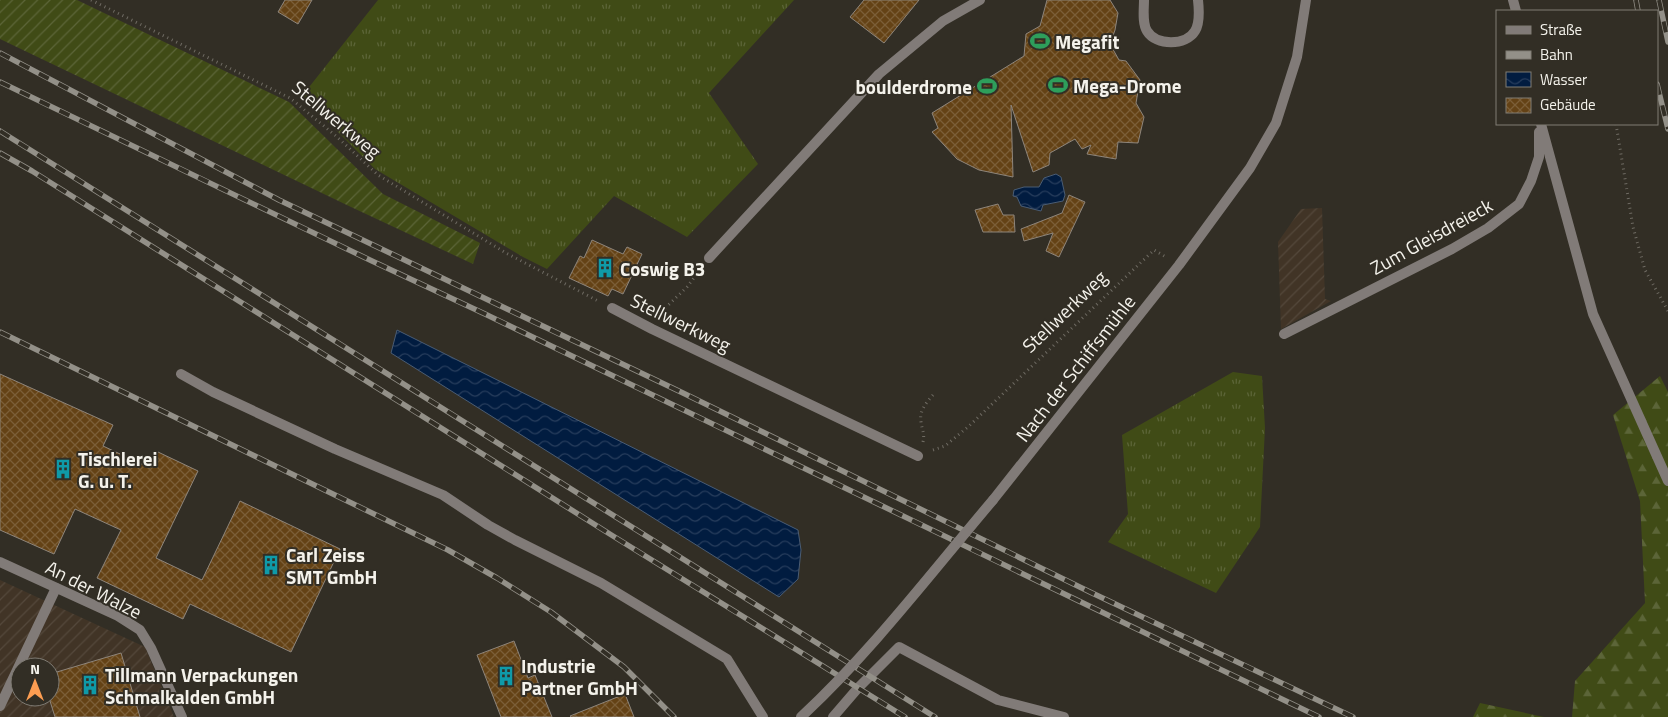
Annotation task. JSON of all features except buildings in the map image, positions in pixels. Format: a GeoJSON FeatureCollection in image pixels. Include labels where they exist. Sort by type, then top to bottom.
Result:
{"type":"FeatureCollection","features":[{"type":"Feature","properties":{"kind":"street"},"geometry":{"type":"LineString","coordinates":[[709,258],[879,74],[942,21],[980,0]]}},
{"type":"Feature","properties":{"kind":"street"},"geometry":{"type":"LineString","coordinates":[[1144,0],[1146,31],[1154,38],[1172,43],[1185,40],[1195,31],[1199,14],[1198,0]]}},
{"type":"Feature","properties":{"kind":"street","name":"Nach der Schiffsmühle"},"geometry":{"type":"LineString","coordinates":[[802,717],[874,641],[993,500],[1179,265],[1250,168],[1276,123],[1297,57],[1306,0]]}},
{"type":"Feature","properties":{"kind":"street"},"geometry":{"type":"LineString","coordinates":[[1540,125],[1593,314],[1668,481]]}},
{"type":"Feature","properties":{"kind":"street","name":"Zum Gleisdreieck"},"geometry":{"type":"LineString","coordinates":[[1284,334],[1452,248],[1488,228],[1519,204],[1531,181],[1539,157],[1540,125]]}},
{"type":"Feature","properties":{"kind":"street","name":"Stellwerkweg"},"geometry":{"type":"LineString","coordinates":[[612,308],[918,456]]}},
{"type":"Feature","properties":{"kind":"street"},"geometry":{"type":"LineString","coordinates":[[180,374],[213,392],[335,449],[443,495],[502,533],[601,583],[727,659],[763,717]]}},
{"type":"Feature","properties":{"kind":"street","name":"An der Walze"},"geometry":{"type":"LineString","coordinates":[[0,562],[118,616],[140,630],[151,648],[182,717]]}},
{"type":"Feature","properties":{"kind":"street"},"geometry":{"type":"LineString","coordinates":[[0,706],[56,588]]}},
{"type":"Feature","properties":{"kind":"street"},"geometry":{"type":"LineString","coordinates":[[833,717],[899,647],[998,700],[1064,717]]}},
{"type":"Feature","properties":{"kind":"path","name":"Stellwerkweg"},"geometry":{"type":"LineString","coordinates":[[91,0],[290,98],[336,136],[378,176],[506,253],[612,308]]}},
{"type":"Feature","properties":{"kind":"path"},"geometry":{"type":"LineString","coordinates":[[1616,125],[1633,226],[1645,270],[1668,311]]}},
{"type":"Feature","properties":{"kind":"path","name":"Stellwerkweg"},"geometry":{"type":"LineString","coordinates":[[918,456],[945,446],[969,426],[1154,250],[1179,265]]}},
{"type":"Feature","properties":{"kind":"path"},"geometry":{"type":"LineString","coordinates":[[652,329],[659,312],[687,287],[709,258]]}},
{"type":"Feature","properties":{"kind":"path"},"geometry":{"type":"LineString","coordinates":[[918,456],[925,436],[920,419],[924,405],[933,395]]}},
{"type":"Feature","properties":{"kind":"shaded area"},"geometry":{"type":"Polygon","coordinates":[[[1322,208],[1325,299],[1331,301],[1281,329],[1278,242],[1301,209],[1322,208]]]}},
{"type":"Feature","properties":{"kind":"shaded area"},"geometry":{"type":"Polygon","coordinates":[[[0,580],[145,647],[174,717],[0,717],[0,580]]]}},
{"type":"Feature","properties":{"kind":"green space"},"geometry":{"type":"Polygon","coordinates":[[[0,0],[77,0],[289,102],[383,194],[480,243],[473,264],[0,39],[0,0]]]}},
{"type":"Feature","properties":{"kind":"green space"},"geometry":{"type":"Polygon","coordinates":[[[378,0],[794,0],[709,93],[758,164],[687,237],[614,196],[547,269],[523,257],[375,169],[302,96],[378,0]]]}},
{"type":"Feature","properties":{"kind":"green space"},"geometry":{"type":"Polygon","coordinates":[[[1233,372],[1262,376],[1265,428],[1260,527],[1216,593],[1108,542],[1128,514],[1122,435],[1233,372]]]}},
{"type":"Feature","properties":{"kind":"green space"},"geometry":{"type":"Polygon","coordinates":[[[1660,376],[1668,392],[1668,717],[1572,717],[1575,681],[1645,603],[1640,501],[1613,415],[1660,376]]]}},
{"type":"Feature","properties":{"kind":"green space"},"geometry":{"type":"Polygon","coordinates":[[[1480,703],[1544,717],[1473,717],[1480,703]]]}},
{"type":"Feature","properties":{"kind":"water"},"geometry":{"type":"Polygon","coordinates":[[[1056,174],[1061,177],[1065,195],[1063,201],[1043,205],[1041,211],[1021,206],[1017,197],[1013,196],[1014,190],[1024,187],[1039,187],[1044,178],[1056,174]]]}},
{"type":"Feature","properties":{"kind":"water"},"geometry":{"type":"Polygon","coordinates":[[[397,330],[798,530],[801,550],[798,579],[779,597],[391,353],[397,330]]]}},
{"type":"Feature","properties":{"kind":"railway"},"geometry":{"type":"LineString","coordinates":[[1636,0],[1638,10]]}},
{"type":"Feature","properties":{"kind":"railway"},"geometry":{"type":"LineString","coordinates":[[1659,0],[1668,42]]}},
{"type":"Feature","properties":{"kind":"railway"},"geometry":{"type":"LineString","coordinates":[[0,53],[279,200],[1353,717]]}},
{"type":"Feature","properties":{"kind":"railway"},"geometry":{"type":"LineString","coordinates":[[0,82],[1319,717]]}},
{"type":"Feature","properties":{"kind":"railway"},"geometry":{"type":"LineString","coordinates":[[1658,88],[1668,129]]}},
{"type":"Feature","properties":{"kind":"railway"},"geometry":{"type":"LineString","coordinates":[[0,131],[935,717]]}},
{"type":"Feature","properties":{"kind":"railway"},"geometry":{"type":"LineString","coordinates":[[0,153],[32,171],[905,717]]}},
{"type":"Feature","properties":{"kind":"railway"},"geometry":{"type":"LineString","coordinates":[[0,332],[448,550],[551,612],[624,667],[674,717]]}},
{"type":"Feature","properties":{"kind":"place","name":"Megafit"},"geometry":{"type":"Point","coordinates":[1040,41]}},
{"type":"Feature","properties":{"kind":"place","name":"Mega-Drome"},"geometry":{"type":"Point","coordinates":[1058,85]}},
{"type":"Feature","properties":{"kind":"place","name":"boulderdrome"},"geometry":{"type":"Point","coordinates":[987,86]}},
{"type":"Feature","properties":{"kind":"place","name":"Coswig B3"},"geometry":{"type":"Point","coordinates":[605,268]}},
{"type":"Feature","properties":{"kind":"place","name":"Tischlerei G. u. T."},"geometry":{"type":"Point","coordinates":[63,469]}},
{"type":"Feature","properties":{"kind":"place","name":"Carl Zeiss SMT GmbH"},"geometry":{"type":"Point","coordinates":[271,565]}},
{"type":"Feature","properties":{"kind":"place","name":"Industrie Partner GmbH"},"geometry":{"type":"Point","coordinates":[506,676]}},
{"type":"Feature","properties":{"kind":"place","name":"Tillmann Verpackungen Schmalkalden GmbH"},"geometry":{"type":"Point","coordinates":[90,685]}}]}
